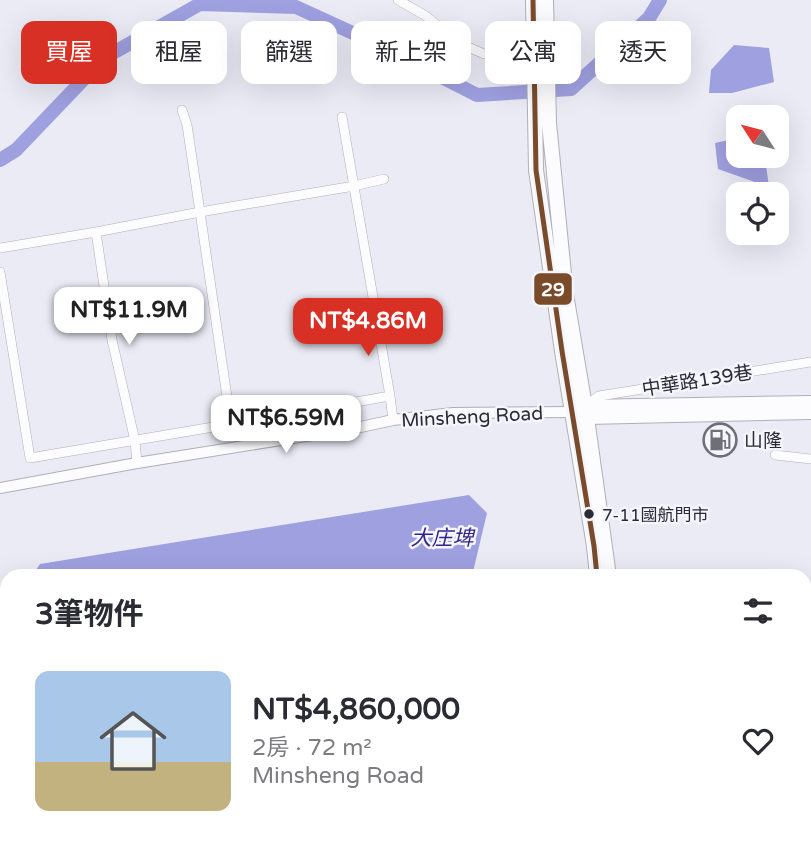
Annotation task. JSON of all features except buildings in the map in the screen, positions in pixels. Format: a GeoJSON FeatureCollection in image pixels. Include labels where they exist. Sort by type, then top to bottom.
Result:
{"type":"FeatureCollection","features":[{"type":"Feature","properties":{"kind":"main road"},"geometry":{"type":"LineString","coordinates":[[533,0],[536,21]]}},
{"type":"Feature","properties":{"kind":"main road"},"geometry":{"type":"LineString","coordinates":[[543,21],[546,0]]}},
{"type":"Feature","properties":{"kind":"main road"},"geometry":{"type":"LineString","coordinates":[[539,84],[536,146],[538,183],[582,412],[608,569]]}},
{"type":"Feature","properties":{"kind":"main road"},"geometry":{"type":"LineString","coordinates":[[544,84],[566,294],[582,412],[596,569]]}},
{"type":"Feature","properties":{"kind":"main road","name":"Minsheng Road"},"geometry":{"type":"LineString","coordinates":[[582,412],[811,402]]}},
{"type":"Feature","properties":{"kind":"main road","name":"Minsheng Road"},"geometry":{"type":"LineString","coordinates":[[582,412],[811,413]]}},
{"type":"Feature","properties":{"kind":"street"},"geometry":{"type":"LineString","coordinates":[[398,0],[426,16],[459,43],[485,54]]}},
{"type":"Feature","properties":{"kind":"street"},"geometry":{"type":"LineString","coordinates":[[182,110],[187,125],[231,424]]}},
{"type":"Feature","properties":{"kind":"street"},"geometry":{"type":"LineString","coordinates":[[342,117],[393,420]]}},
{"type":"Feature","properties":{"kind":"street"},"geometry":{"type":"LineString","coordinates":[[0,248],[384,179]]}},
{"type":"Feature","properties":{"kind":"street"},"geometry":{"type":"LineString","coordinates":[[96,232],[112,340],[135,441],[137,463]]}},
{"type":"Feature","properties":{"kind":"street"},"geometry":{"type":"LineString","coordinates":[[0,272],[30,458],[390,396]]}},
{"type":"Feature","properties":{"kind":"street","name":"中華路139巷"},"geometry":{"type":"LineString","coordinates":[[582,412],[599,396],[811,362]]}},
{"type":"Feature","properties":{"kind":"street","name":"Minsheng Road"},"geometry":{"type":"LineString","coordinates":[[0,488],[393,420],[453,413],[582,412]]}},
{"type":"Feature","properties":{"kind":"street"},"geometry":{"type":"LineString","coordinates":[[775,455],[811,458]]}},
{"type":"Feature","properties":{"kind":"water"},"geometry":{"type":"Polygon","coordinates":[[[734,45],[769,48],[774,82],[732,93],[709,93],[711,70],[734,45]]]}},
{"type":"Feature","properties":{"kind":"water"},"geometry":{"type":"Polygon","coordinates":[[[726,141],[726,168],[766,168],[768,182],[755,182],[718,169],[715,143],[726,141]]]}},
{"type":"Feature","properties":{"kind":"water","name":"大庄埤"},"geometry":{"type":"Polygon","coordinates":[[[469,495],[487,513],[474,569],[37,569],[40,564],[469,495]]]}},
{"type":"Feature","properties":{"kind":"waterway"},"geometry":{"type":"LineString","coordinates":[[0,160],[16,150],[104,58],[200,4],[296,7],[379,45],[477,95],[571,89],[649,18],[660,0]]}},
{"type":"Feature","properties":{"kind":"transit line","name":"29"},"geometry":{"type":"LineString","coordinates":[[533,0],[536,170],[596,569]]}},
{"type":"Feature","properties":{"kind":"place","name":"山隆"},"geometry":{"type":"Point","coordinates":[720,440]}},
{"type":"Feature","properties":{"kind":"place","name":"7-11國航門市"},"geometry":{"type":"Point","coordinates":[589,514]}}]}
